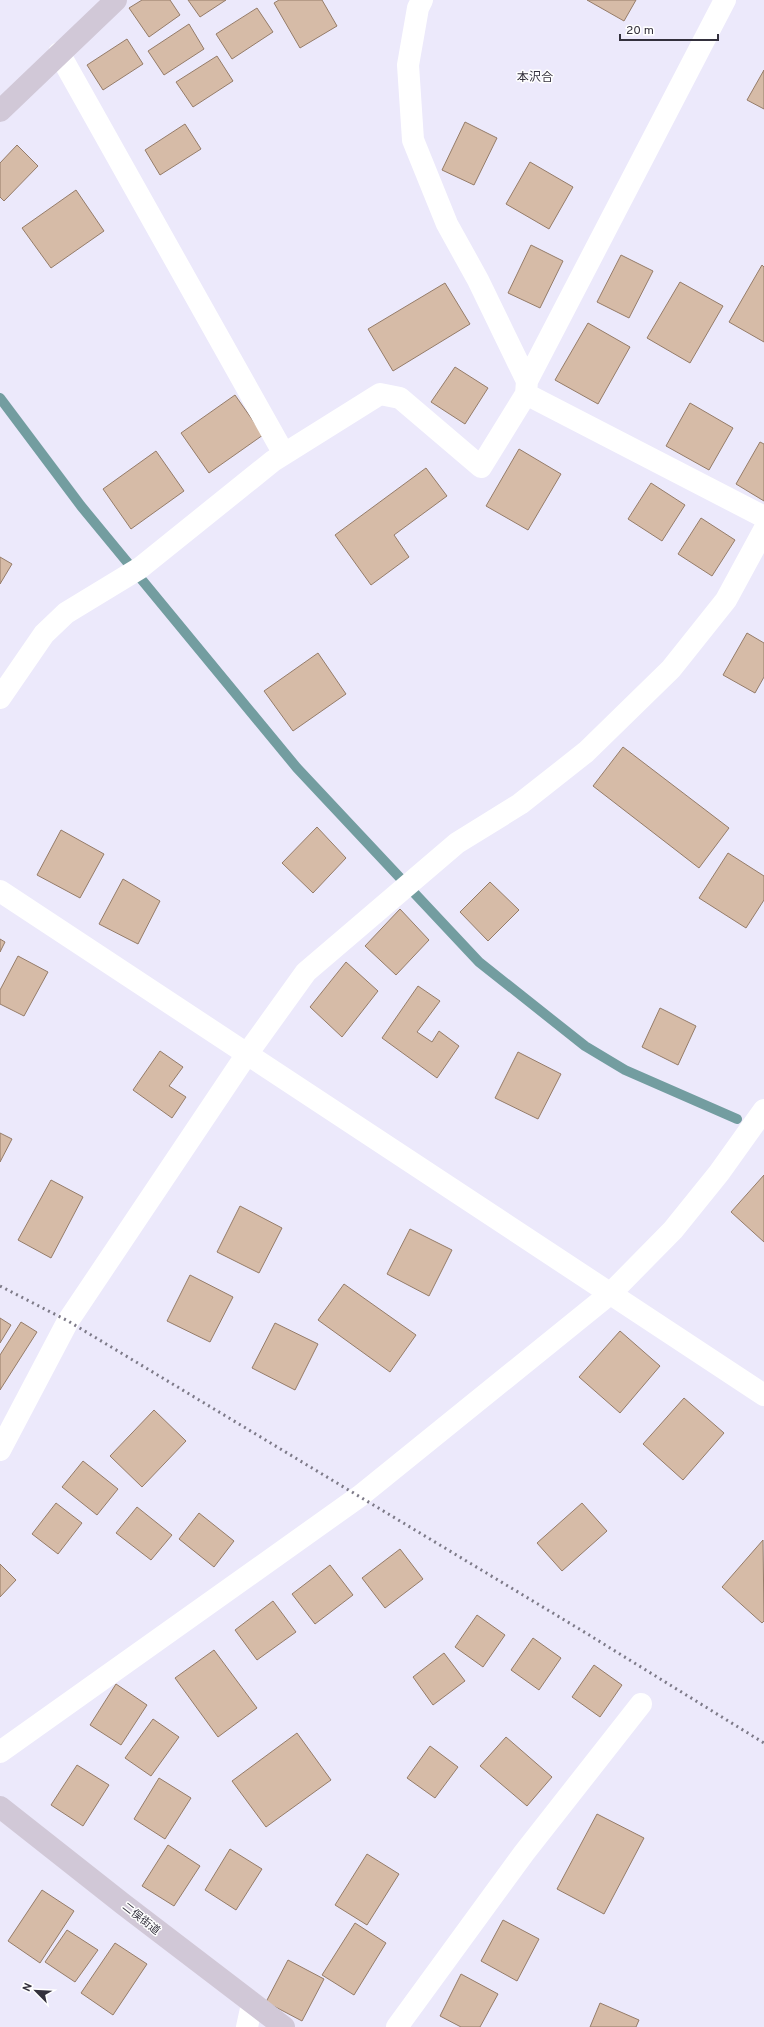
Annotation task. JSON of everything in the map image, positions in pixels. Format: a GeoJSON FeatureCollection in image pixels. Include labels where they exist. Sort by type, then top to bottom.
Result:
{"type":"FeatureCollection","features":[{"type":"Feature","properties":{"kind":"street"},"geometry":{"type":"LineString","coordinates":[[0,111],[116,0]]}},
{"type":"Feature","properties":{"kind":"street"},"geometry":{"type":"LineString","coordinates":[[422,0],[418,8],[408,65],[413,140],[447,224],[478,280],[526,387],[764,517]]}},
{"type":"Feature","properties":{"kind":"street"},"geometry":{"type":"LineString","coordinates":[[0,698],[44,634],[66,612],[133,573],[268,465],[380,394],[400,398],[481,468],[526,387],[725,0]]}},
{"type":"Feature","properties":{"kind":"street"},"geometry":{"type":"LineString","coordinates":[[59,53],[284,454]]}},
{"type":"Feature","properties":{"kind":"street"},"geometry":{"type":"LineString","coordinates":[[0,1450],[68,1320],[247,1054],[306,972],[457,843],[520,804],[586,752],[671,670],[726,600],[764,530]]}},
{"type":"Feature","properties":{"kind":"street"},"geometry":{"type":"LineString","coordinates":[[0,890],[764,1395]]}},
{"type":"Feature","properties":{"kind":"street"},"geometry":{"type":"LineString","coordinates":[[0,1752],[360,1496],[611,1293],[673,1230],[718,1173],[764,1110]]}},
{"type":"Feature","properties":{"kind":"street"},"geometry":{"type":"LineString","coordinates":[[396,2027],[524,1853],[641,1704]]}},
{"type":"Feature","properties":{"kind":"street","name":"二俣街道"},"geometry":{"type":"LineString","coordinates":[[0,1808],[252,2004],[284,2027]]}},
{"type":"Feature","properties":{"kind":"street"},"geometry":{"type":"LineString","coordinates":[[247,2027],[252,2004]]}},
{"type":"Feature","properties":{"kind":"building"},"geometry":{"type":"Polygon","coordinates":[[[142,0],[170,0],[180,15],[149,37],[129,8],[142,0]]]}},
{"type":"Feature","properties":{"kind":"building"},"geometry":{"type":"Polygon","coordinates":[[[188,0],[226,0],[200,17],[188,0]]]}},
{"type":"Feature","properties":{"kind":"building"},"geometry":{"type":"Polygon","coordinates":[[[279,0],[322,0],[337,26],[300,48],[274,3],[279,0]]]}},
{"type":"Feature","properties":{"kind":"building"},"geometry":{"type":"Polygon","coordinates":[[[587,0],[636,0],[624,21],[587,0]]]}},
{"type":"Feature","properties":{"kind":"building"},"geometry":{"type":"Polygon","coordinates":[[[257,8],[273,32],[232,59],[216,34],[257,8]]]}},
{"type":"Feature","properties":{"kind":"building"},"geometry":{"type":"Polygon","coordinates":[[[189,24],[204,49],[164,75],[148,51],[189,24]]]}},
{"type":"Feature","properties":{"kind":"building"},"geometry":{"type":"Polygon","coordinates":[[[127,39],[143,64],[103,90],[87,65],[127,39]]]}},
{"type":"Feature","properties":{"kind":"building"},"geometry":{"type":"Polygon","coordinates":[[[217,56],[233,81],[193,107],[176,82],[217,56]]]}},
{"type":"Feature","properties":{"kind":"building"},"geometry":{"type":"Polygon","coordinates":[[[764,70],[764,109],[747,100],[764,70]]]}},
{"type":"Feature","properties":{"kind":"building"},"geometry":{"type":"Polygon","coordinates":[[[465,122],[497,138],[474,185],[442,170],[465,122]]]}},
{"type":"Feature","properties":{"kind":"building"},"geometry":{"type":"Polygon","coordinates":[[[185,124],[201,149],[160,175],[145,150],[185,124]]]}},
{"type":"Feature","properties":{"kind":"building"},"geometry":{"type":"Polygon","coordinates":[[[17,145],[38,166],[4,201],[0,197],[0,163],[17,145]]]}},
{"type":"Feature","properties":{"kind":"building"},"geometry":{"type":"Polygon","coordinates":[[[530,162],[573,187],[549,229],[506,204],[530,162]]]}},
{"type":"Feature","properties":{"kind":"building"},"geometry":{"type":"Polygon","coordinates":[[[76,190],[104,231],[51,268],[22,228],[76,190]]]}},
{"type":"Feature","properties":{"kind":"building"},"geometry":{"type":"Polygon","coordinates":[[[531,245],[563,261],[540,308],[508,293],[531,245]]]}},
{"type":"Feature","properties":{"kind":"building"},"geometry":{"type":"Polygon","coordinates":[[[621,255],[653,271],[629,318],[597,302],[621,255]]]}},
{"type":"Feature","properties":{"kind":"building"},"geometry":{"type":"Polygon","coordinates":[[[762,265],[764,267],[764,342],[729,322],[762,265]]]}},
{"type":"Feature","properties":{"kind":"building"},"geometry":{"type":"Polygon","coordinates":[[[680,282],[723,306],[690,363],[647,338],[680,282]]]}},
{"type":"Feature","properties":{"kind":"building"},"geometry":{"type":"Polygon","coordinates":[[[445,283],[470,324],[393,371],[368,329],[445,283]]]}},
{"type":"Feature","properties":{"kind":"building"},"geometry":{"type":"Polygon","coordinates":[[[588,323],[630,347],[598,404],[555,380],[588,323]]]}},
{"type":"Feature","properties":{"kind":"building"},"geometry":{"type":"Polygon","coordinates":[[[455,367],[488,388],[465,424],[431,402],[455,367]]]}},
{"type":"Feature","properties":{"kind":"building"},"geometry":{"type":"Polygon","coordinates":[[[235,395],[263,435],[209,473],[181,433],[235,395]]]}},
{"type":"Feature","properties":{"kind":"building"},"geometry":{"type":"Polygon","coordinates":[[[690,403],[733,428],[709,470],[666,446],[690,403]]]}},
{"type":"Feature","properties":{"kind":"building"},"geometry":{"type":"Polygon","coordinates":[[[760,442],[764,444],[764,501],[736,484],[760,442]]]}},
{"type":"Feature","properties":{"kind":"building"},"geometry":{"type":"Polygon","coordinates":[[[519,449],[561,474],[528,530],[486,506],[519,449]]]}},
{"type":"Feature","properties":{"kind":"building"},"geometry":{"type":"Polygon","coordinates":[[[156,451],[184,491],[131,529],[103,489],[156,451]]]}},
{"type":"Feature","properties":{"kind":"building"},"geometry":{"type":"Polygon","coordinates":[[[426,468],[447,496],[394,535],[409,557],[371,585],[335,535],[426,468]]]}},
{"type":"Feature","properties":{"kind":"building"},"geometry":{"type":"Polygon","coordinates":[[[651,483],[685,505],[662,541],[628,519],[651,483]]]}},
{"type":"Feature","properties":{"kind":"building"},"geometry":{"type":"Polygon","coordinates":[[[701,518],[735,540],[712,576],[678,554],[701,518]]]}},
{"type":"Feature","properties":{"kind":"building"},"geometry":{"type":"Polygon","coordinates":[[[0,557],[12,564],[0,584],[0,557]]]}},
{"type":"Feature","properties":{"kind":"building"},"geometry":{"type":"Polygon","coordinates":[[[747,633],[764,643],[764,677],[755,693],[723,675],[747,633]]]}},
{"type":"Feature","properties":{"kind":"building"},"geometry":{"type":"Polygon","coordinates":[[[318,653],[346,694],[293,731],[264,691],[318,653]]]}},
{"type":"Feature","properties":{"kind":"building"},"geometry":{"type":"Polygon","coordinates":[[[623,747],[729,828],[699,868],[593,786],[623,747]]]}},
{"type":"Feature","properties":{"kind":"building"},"geometry":{"type":"Polygon","coordinates":[[[317,827],[346,858],[313,893],[282,863],[317,827]]]}},
{"type":"Feature","properties":{"kind":"building"},"geometry":{"type":"Polygon","coordinates":[[[61,830],[104,854],[80,898],[37,875],[61,830]]]}},
{"type":"Feature","properties":{"kind":"building"},"geometry":{"type":"Polygon","coordinates":[[[728,853],[764,876],[764,900],[746,928],[699,898],[728,853]]]}},
{"type":"Feature","properties":{"kind":"building"},"geometry":{"type":"Polygon","coordinates":[[[123,879],[160,901],[138,944],[99,924],[123,879]]]}},
{"type":"Feature","properties":{"kind":"building"},"geometry":{"type":"Polygon","coordinates":[[[490,882],[519,910],[488,941],[460,912],[490,882]]]}},
{"type":"Feature","properties":{"kind":"building"},"geometry":{"type":"Polygon","coordinates":[[[400,909],[429,940],[396,975],[365,946],[400,909]]]}},
{"type":"Feature","properties":{"kind":"building"},"geometry":{"type":"Polygon","coordinates":[[[0,939],[5,942],[0,952],[0,939]]]}},
{"type":"Feature","properties":{"kind":"building"},"geometry":{"type":"Polygon","coordinates":[[[18,956],[48,972],[24,1016],[0,1004],[0,990],[18,956]]]}},
{"type":"Feature","properties":{"kind":"building"},"geometry":{"type":"Polygon","coordinates":[[[346,962],[378,991],[342,1037],[310,1007],[346,962]]]}},
{"type":"Feature","properties":{"kind":"building"},"geometry":{"type":"Polygon","coordinates":[[[418,986],[440,1001],[417,1032],[432,1042],[439,1031],[459,1046],[437,1078],[382,1038],[418,986]]]}},
{"type":"Feature","properties":{"kind":"building"},"geometry":{"type":"Polygon","coordinates":[[[660,1008],[696,1026],[678,1065],[642,1047],[660,1008]]]}},
{"type":"Feature","properties":{"kind":"building"},"geometry":{"type":"Polygon","coordinates":[[[160,1051],[183,1067],[169,1086],[186,1097],[172,1118],[133,1090],[160,1051]]]}},
{"type":"Feature","properties":{"kind":"building"},"geometry":{"type":"Polygon","coordinates":[[[518,1052],[561,1074],[538,1119],[495,1098],[518,1052]]]}},
{"type":"Feature","properties":{"kind":"building"},"geometry":{"type":"Polygon","coordinates":[[[0,1133],[12,1139],[0,1162],[0,1133]]]}},
{"type":"Feature","properties":{"kind":"building"},"geometry":{"type":"Polygon","coordinates":[[[764,1175],[764,1242],[731,1212],[764,1175]]]}},
{"type":"Feature","properties":{"kind":"building"},"geometry":{"type":"Polygon","coordinates":[[[51,1180],[83,1197],[51,1258],[18,1240],[51,1180]]]}},
{"type":"Feature","properties":{"kind":"building"},"geometry":{"type":"Polygon","coordinates":[[[240,1206],[282,1228],[259,1273],[217,1252],[240,1206]]]}},
{"type":"Feature","properties":{"kind":"building"},"geometry":{"type":"Polygon","coordinates":[[[410,1229],[452,1250],[429,1296],[387,1274],[410,1229]]]}},
{"type":"Feature","properties":{"kind":"building"},"geometry":{"type":"Polygon","coordinates":[[[190,1275],[233,1297],[210,1342],[167,1321],[190,1275]]]}},
{"type":"Feature","properties":{"kind":"building"},"geometry":{"type":"Polygon","coordinates":[[[344,1284],[416,1335],[390,1372],[318,1320],[344,1284]]]}},
{"type":"Feature","properties":{"kind":"building"},"geometry":{"type":"Polygon","coordinates":[[[0,1318],[11,1325],[0,1343],[0,1318]]]}},
{"type":"Feature","properties":{"kind":"building"},"geometry":{"type":"Polygon","coordinates":[[[21,1322],[37,1332],[0,1390],[0,1355],[21,1322]]]}},
{"type":"Feature","properties":{"kind":"building"},"geometry":{"type":"Polygon","coordinates":[[[275,1323],[318,1344],[295,1390],[252,1368],[275,1323]]]}},
{"type":"Feature","properties":{"kind":"building"},"geometry":{"type":"Polygon","coordinates":[[[620,1331],[660,1366],[620,1413],[579,1377],[620,1331]]]}},
{"type":"Feature","properties":{"kind":"building"},"geometry":{"type":"Polygon","coordinates":[[[684,1398],[724,1433],[683,1480],[643,1444],[684,1398]]]}},
{"type":"Feature","properties":{"kind":"building"},"geometry":{"type":"Polygon","coordinates":[[[154,1410],[186,1441],[142,1487],[110,1456],[154,1410]]]}},
{"type":"Feature","properties":{"kind":"building"},"geometry":{"type":"Polygon","coordinates":[[[83,1461],[118,1489],[97,1515],[62,1487],[83,1461]]]}},
{"type":"Feature","properties":{"kind":"building"},"geometry":{"type":"Polygon","coordinates":[[[56,1503],[82,1523],[58,1554],[32,1534],[56,1503]]]}},
{"type":"Feature","properties":{"kind":"building"},"geometry":{"type":"Polygon","coordinates":[[[582,1503],[607,1531],[562,1571],[537,1543],[582,1503]]]}},
{"type":"Feature","properties":{"kind":"building"},"geometry":{"type":"Polygon","coordinates":[[[137,1507],[172,1535],[151,1560],[116,1533],[137,1507]]]}},
{"type":"Feature","properties":{"kind":"building"},"geometry":{"type":"Polygon","coordinates":[[[199,1513],[234,1541],[214,1567],[179,1539],[199,1513]]]}},
{"type":"Feature","properties":{"kind":"building"},"geometry":{"type":"Polygon","coordinates":[[[763,1540],[764,1621],[762,1623],[722,1587],[763,1540]]]}},
{"type":"Feature","properties":{"kind":"building"},"geometry":{"type":"Polygon","coordinates":[[[400,1549],[423,1579],[385,1608],[362,1578],[400,1549]]]}},
{"type":"Feature","properties":{"kind":"building"},"geometry":{"type":"Polygon","coordinates":[[[0,1564],[16,1580],[0,1597],[0,1564]]]}},
{"type":"Feature","properties":{"kind":"building"},"geometry":{"type":"Polygon","coordinates":[[[330,1565],[353,1595],[315,1624],[292,1594],[330,1565]]]}},
{"type":"Feature","properties":{"kind":"building"},"geometry":{"type":"Polygon","coordinates":[[[273,1601],[296,1632],[257,1660],[235,1630],[273,1601]]]}},
{"type":"Feature","properties":{"kind":"building"},"geometry":{"type":"Polygon","coordinates":[[[477,1615],[505,1635],[483,1667],[455,1647],[477,1615]]]}},
{"type":"Feature","properties":{"kind":"building"},"geometry":{"type":"Polygon","coordinates":[[[533,1638],[561,1658],[539,1690],[511,1670],[533,1638]]]}},
{"type":"Feature","properties":{"kind":"building"},"geometry":{"type":"Polygon","coordinates":[[[214,1650],[257,1708],[218,1737],[175,1678],[214,1650]]]}},
{"type":"Feature","properties":{"kind":"building"},"geometry":{"type":"Polygon","coordinates":[[[444,1653],[465,1681],[433,1705],[413,1677],[444,1653]]]}},
{"type":"Feature","properties":{"kind":"building"},"geometry":{"type":"Polygon","coordinates":[[[594,1665],[622,1685],[600,1717],[572,1697],[594,1665]]]}},
{"type":"Feature","properties":{"kind":"building"},"geometry":{"type":"Polygon","coordinates":[[[116,1684],[147,1705],[121,1745],[90,1725],[116,1684]]]}},
{"type":"Feature","properties":{"kind":"building"},"geometry":{"type":"Polygon","coordinates":[[[153,1719],[179,1737],[151,1776],[125,1758],[153,1719]]]}},
{"type":"Feature","properties":{"kind":"building"},"geometry":{"type":"Polygon","coordinates":[[[297,1733],[331,1780],[266,1827],[232,1781],[297,1733]]]}},
{"type":"Feature","properties":{"kind":"building"},"geometry":{"type":"Polygon","coordinates":[[[506,1737],[552,1777],[527,1806],[480,1766],[506,1737]]]}},
{"type":"Feature","properties":{"kind":"building"},"geometry":{"type":"Polygon","coordinates":[[[430,1746],[458,1767],[435,1798],[407,1778],[430,1746]]]}},
{"type":"Feature","properties":{"kind":"building"},"geometry":{"type":"Polygon","coordinates":[[[77,1765],[109,1785],[83,1826],[51,1805],[77,1765]]]}},
{"type":"Feature","properties":{"kind":"building"},"geometry":{"type":"Polygon","coordinates":[[[159,1778],[191,1798],[165,1839],[134,1819],[159,1778]]]}},
{"type":"Feature","properties":{"kind":"building"},"geometry":{"type":"Polygon","coordinates":[[[597,1814],[644,1838],[604,1914],[557,1889],[597,1814]]]}},
{"type":"Feature","properties":{"kind":"building"},"geometry":{"type":"Polygon","coordinates":[[[168,1845],[200,1866],[174,1906],[142,1886],[168,1845]]]}},
{"type":"Feature","properties":{"kind":"building"},"geometry":{"type":"Polygon","coordinates":[[[230,1849],[262,1869],[236,1910],[205,1890],[230,1849]]]}},
{"type":"Feature","properties":{"kind":"building"},"geometry":{"type":"Polygon","coordinates":[[[367,1854],[399,1874],[367,1925],[335,1905],[367,1854]]]}},
{"type":"Feature","properties":{"kind":"building"},"geometry":{"type":"Polygon","coordinates":[[[42,1890],[74,1911],[40,1963],[8,1941],[42,1890]]]}},
{"type":"Feature","properties":{"kind":"building"},"geometry":{"type":"Polygon","coordinates":[[[503,1920],[539,1939],[517,1981],[481,1961],[503,1920]]]}},
{"type":"Feature","properties":{"kind":"building"},"geometry":{"type":"Polygon","coordinates":[[[355,1923],[386,1943],[354,1995],[322,1975],[355,1923]]]}},
{"type":"Feature","properties":{"kind":"building"},"geometry":{"type":"Polygon","coordinates":[[[67,1930],[98,1950],[75,1982],[45,1962],[67,1930]]]}},
{"type":"Feature","properties":{"kind":"building"},"geometry":{"type":"Polygon","coordinates":[[[115,1943],[147,1964],[113,2015],[81,1993],[115,1943]]]}},
{"type":"Feature","properties":{"kind":"building"},"geometry":{"type":"Polygon","coordinates":[[[288,1960],[324,1979],[302,2021],[266,2002],[288,1960]]]}},
{"type":"Feature","properties":{"kind":"building"},"geometry":{"type":"Polygon","coordinates":[[[461,1974],[498,1994],[480,2027],[461,2027],[440,2016],[461,1974]]]}},
{"type":"Feature","properties":{"kind":"building"},"geometry":{"type":"Polygon","coordinates":[[[600,2003],[639,2020],[636,2027],[590,2027],[600,2003]]]}},
{"type":"Feature","properties":{"kind":"waterway"},"geometry":{"type":"LineString","coordinates":[[0,398],[81,506],[297,768],[479,962],[585,1046],[625,1070],[737,1119]]}},
{"type":"Feature","properties":{"kind":"railway"},"geometry":{"type":"LineString","coordinates":[[0,1286],[68,1321],[581,1630],[764,1743]]}},
{"type":"Feature","properties":{"kind":"district","name":"本沢合"},"geometry":{"type":"Point","coordinates":[535,78]}}]}
